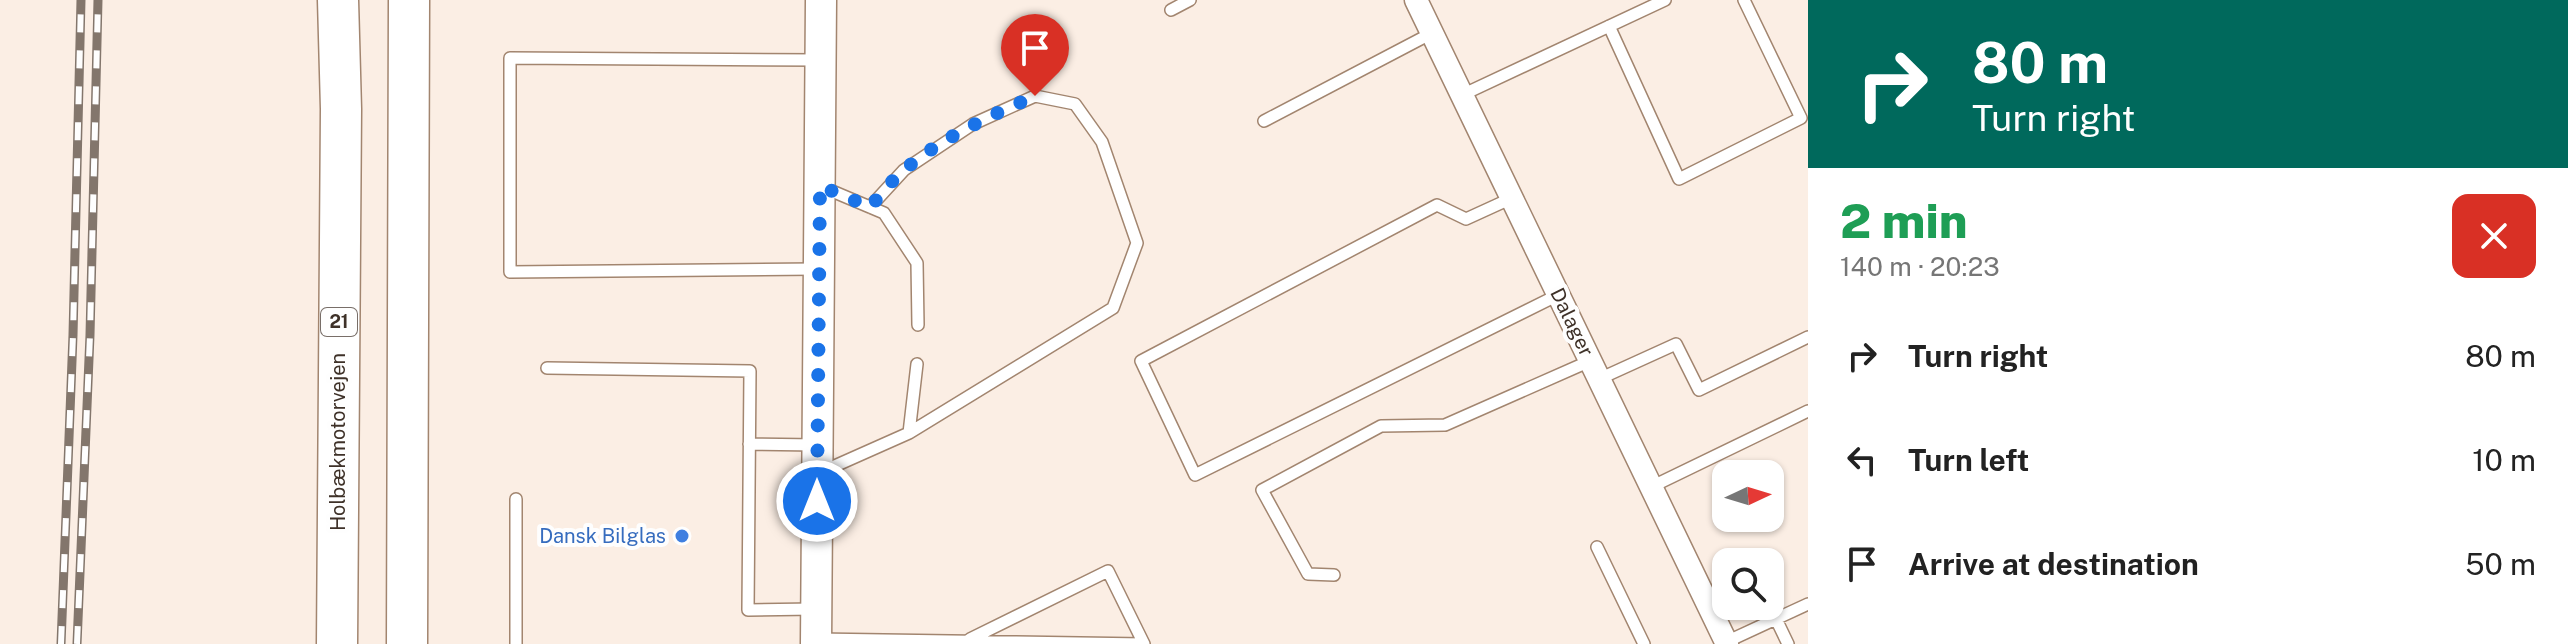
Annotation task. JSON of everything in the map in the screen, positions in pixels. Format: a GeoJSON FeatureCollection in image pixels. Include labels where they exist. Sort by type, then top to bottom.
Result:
{"type":"FeatureCollection","features":[{"type":"Feature","properties":{"kind":"highway","name":"Holbækmotorvejen"},"geometry":{"type":"LineString","coordinates":[[337,644],[341,109],[338,0]]}},
{"type":"Feature","properties":{"kind":"highway"},"geometry":{"type":"LineString","coordinates":[[407,644],[409,0]]}},
{"type":"Feature","properties":{"kind":"street"},"geometry":{"type":"LineString","coordinates":[[817,631],[821,0]]}},
{"type":"Feature","properties":{"kind":"street","name":"Dalager"},"geometry":{"type":"LineString","coordinates":[[1416,0],[1727,643]]}},
{"type":"Feature","properties":{"kind":"lane"},"geometry":{"type":"LineString","coordinates":[[1171,10],[1190,0]]}},
{"type":"Feature","properties":{"kind":"lane"},"geometry":{"type":"LineString","coordinates":[[1462,95],[1665,0]]}},
{"type":"Feature","properties":{"kind":"lane"},"geometry":{"type":"LineString","coordinates":[[1609,26],[1679,179],[1801,118],[1744,0]]}},
{"type":"Feature","properties":{"kind":"lane"},"geometry":{"type":"LineString","coordinates":[[1264,121],[1432,33]]}},
{"type":"Feature","properties":{"kind":"lane"},"geometry":{"type":"LineString","coordinates":[[819,269],[510,272],[510,58],[821,60]]}},
{"type":"Feature","properties":{"kind":"lane"},"geometry":{"type":"LineString","coordinates":[[749,444],[818,460],[909,433],[1113,308],[1137,243],[1102,142],[1075,104],[1035,96],[973,124],[904,170],[870,207]]}},
{"type":"Feature","properties":{"kind":"lane"},"geometry":{"type":"LineString","coordinates":[[820,186],[884,213],[917,263],[918,325]]}},
{"type":"Feature","properties":{"kind":"lane"},"geometry":{"type":"LineString","coordinates":[[1512,198],[1466,219],[1437,205],[1141,361],[1195,475],[1558,295]]}},
{"type":"Feature","properties":{"kind":"lane"},"geometry":{"type":"LineString","coordinates":[[1334,575],[1308,574],[1262,490],[1381,426],[1445,425],[1676,344],[1699,390],[1808,337]]}},
{"type":"Feature","properties":{"kind":"lane"},"geometry":{"type":"LineString","coordinates":[[909,433],[917,364]]}},
{"type":"Feature","properties":{"kind":"lane"},"geometry":{"type":"LineString","coordinates":[[547,368],[750,371],[748,610],[817,631],[968,642],[1144,644],[1108,571],[968,642]]}},
{"type":"Feature","properties":{"kind":"lane"},"geometry":{"type":"LineString","coordinates":[[1651,487],[1808,411]]}},
{"type":"Feature","properties":{"kind":"lane"},"geometry":{"type":"LineString","coordinates":[[516,499],[516,644]]}},
{"type":"Feature","properties":{"kind":"lane"},"geometry":{"type":"LineString","coordinates":[[1597,547],[1644,644]]}},
{"type":"Feature","properties":{"kind":"lane"},"geometry":{"type":"LineString","coordinates":[[1784,615],[1808,604]]}},
{"type":"Feature","properties":{"kind":"lane"},"geometry":{"type":"LineString","coordinates":[[1727,643],[1774,620]]}},
{"type":"Feature","properties":{"kind":"lane"},"geometry":{"type":"LineString","coordinates":[[1776,620],[1788,644]]}},
{"type":"Feature","properties":{"kind":"railway"},"geometry":{"type":"LineString","coordinates":[[61,644],[73,335],[81,0]]}},
{"type":"Feature","properties":{"kind":"railway"},"geometry":{"type":"LineString","coordinates":[[77,644],[90,335],[98,0]]}},
{"type":"Feature","properties":{"kind":"place","name":"Dansk Bilglas"},"geometry":{"type":"Point","coordinates":[682,536]}},
{"type":"Feature","properties":{"kind":"route"},"geometry":{"type":"LineString","coordinates":[[817,501],[820,186],[870,207],[904,170],[973,124],[1035,96]]}}]}
